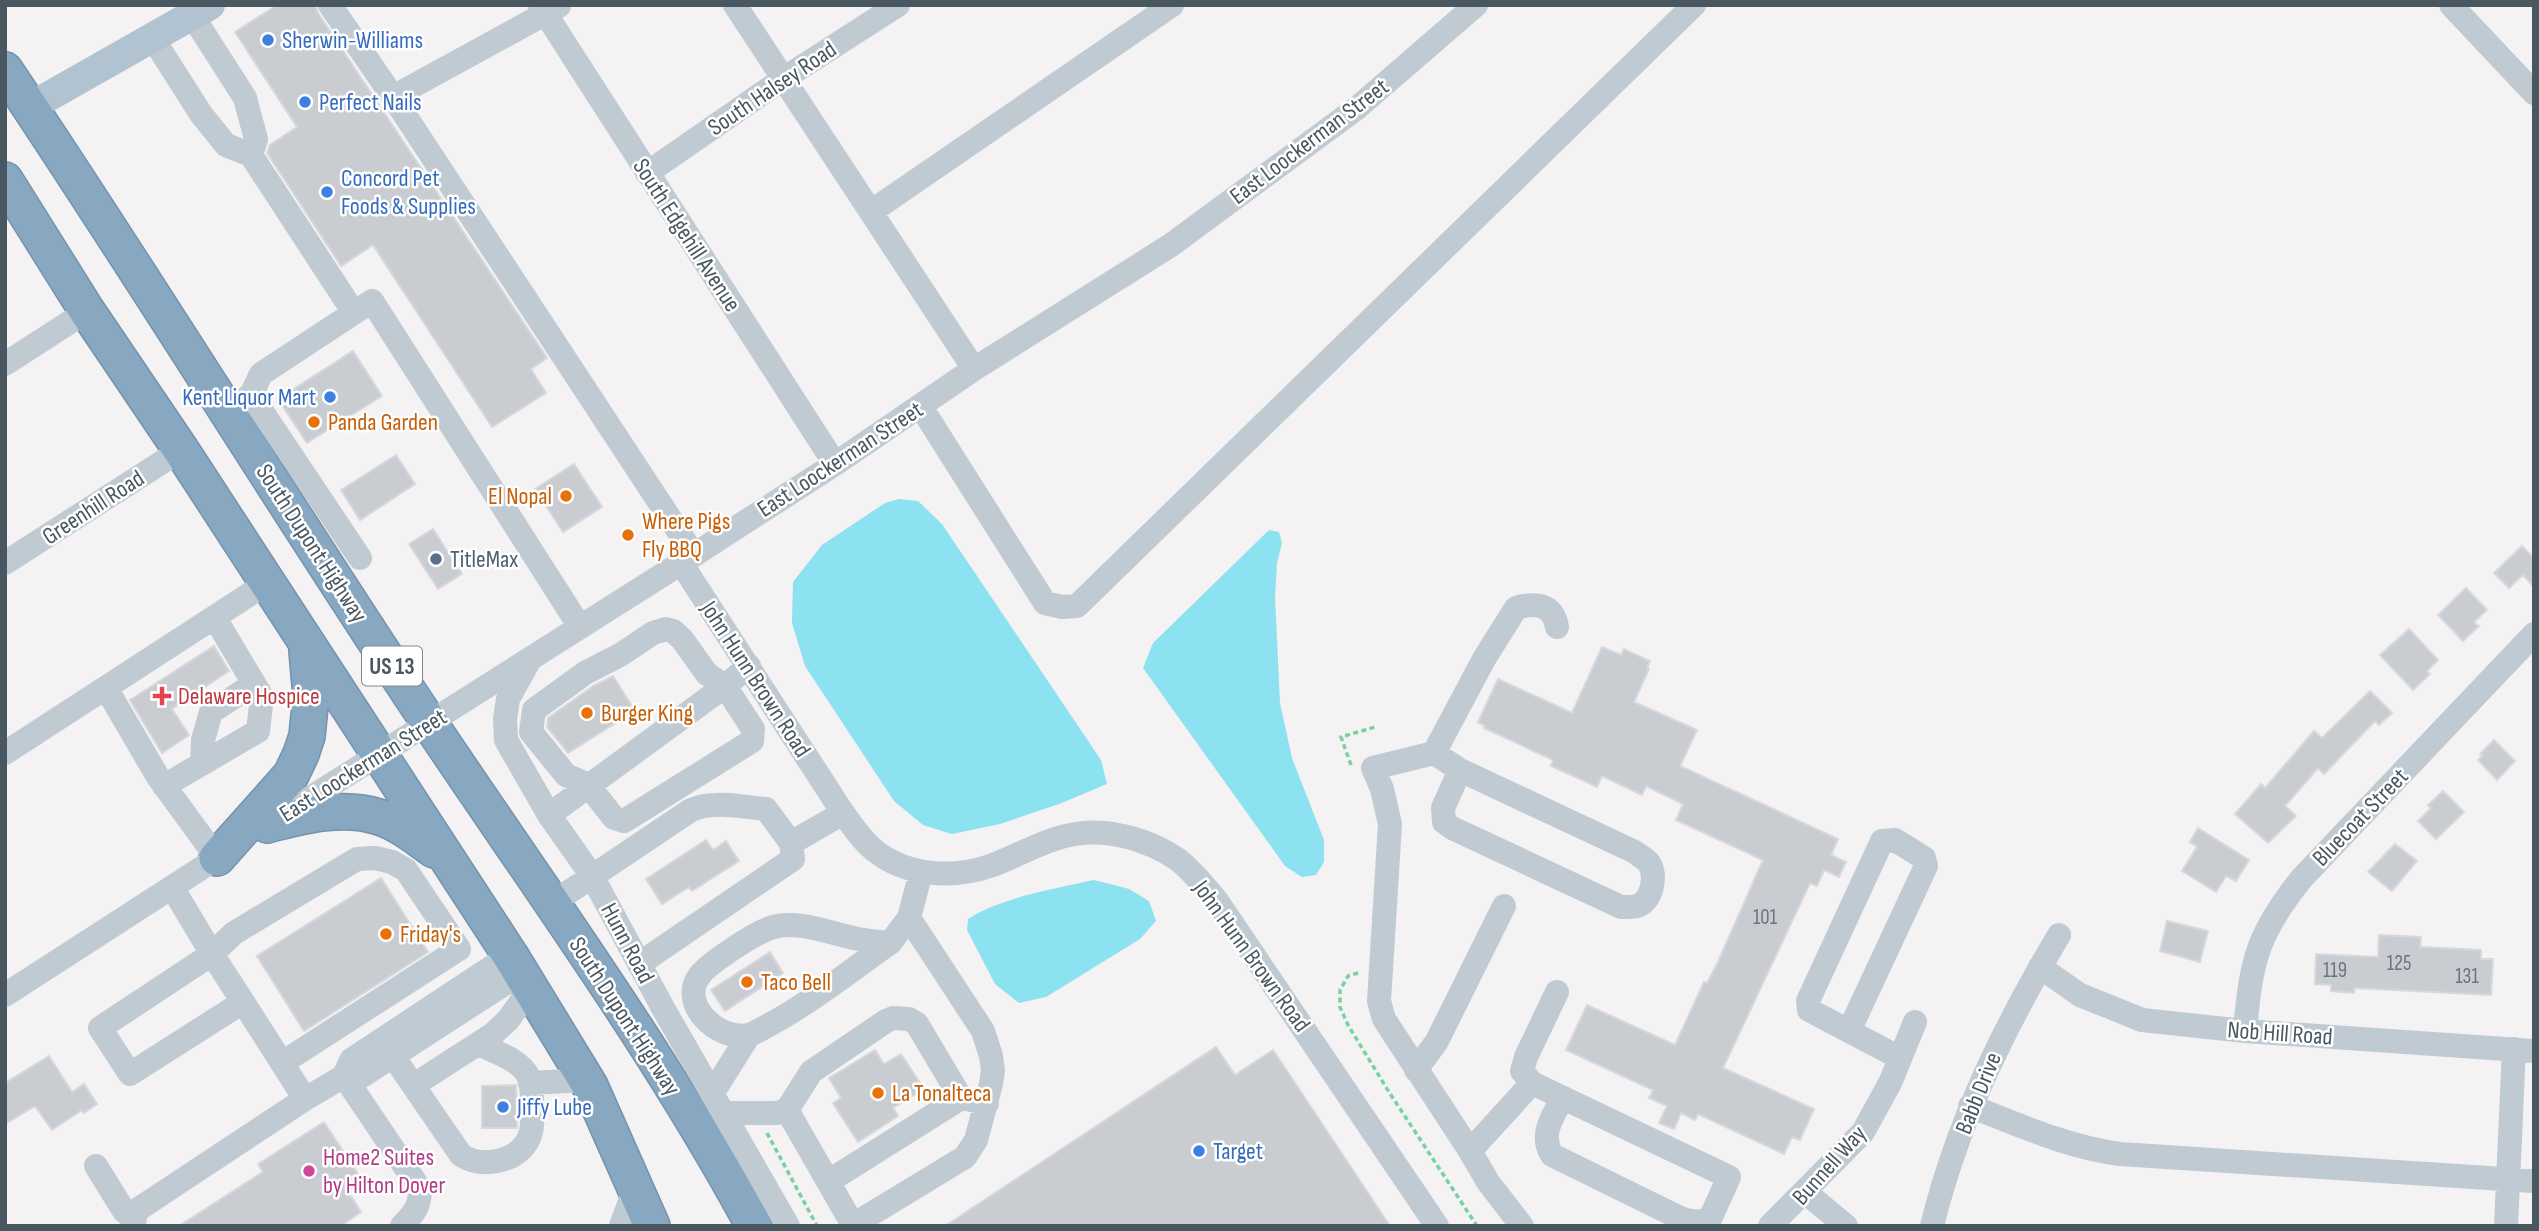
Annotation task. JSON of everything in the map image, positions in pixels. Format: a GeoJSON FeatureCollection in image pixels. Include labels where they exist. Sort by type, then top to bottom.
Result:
{"type":"FeatureCollection","features":[{"type":"Feature","properties":{"kind":"highway","name":"US 13"},"geometry":{"type":"LineString","coordinates":[[5,70],[18,114]]}},
{"type":"Feature","properties":{"kind":"highway","name":"South Dupont Highway"},"geometry":{"type":"LineString","coordinates":[[18,114],[239,403],[429,722],[639,1034],[726,1175],[754,1226]]}},
{"type":"Feature","properties":{"kind":"highway","name":"US 13"},"geometry":{"type":"LineString","coordinates":[[5,180],[87,312],[181,450],[520,972],[588,1083],[652,1226]]}},
{"type":"Feature","properties":{"kind":"highway"},"geometry":{"type":"LineString","coordinates":[[217,858],[291,775],[301,754],[307,736],[311,696],[306,644]]}},
{"type":"Feature","properties":{"kind":"highway"},"geometry":{"type":"LineString","coordinates":[[267,825],[302,817],[361,812],[396,824],[446,859]]}},
{"type":"Feature","properties":{"kind":"highway"},"geometry":{"type":"LineString","coordinates":[[588,1083],[674,1226]]}},
{"type":"Feature","properties":{"kind":"main road"},"geometry":{"type":"LineString","coordinates":[[18,114],[201,10]]}},
{"type":"Feature","properties":{"kind":"street","name":"John Hunn Brown Road"},"geometry":{"type":"LineString","coordinates":[[330,5],[393,97],[687,559],[749,666],[843,813],[874,850],[893,862],[920,872],[947,874],[968,872],[1075,834],[1103,833],[1130,838],[1158,848],[1178,860],[1217,901],[1437,1226]]}},
{"type":"Feature","properties":{"kind":"street"},"geometry":{"type":"LineString","coordinates":[[735,5],[974,369]]}},
{"type":"Feature","properties":{"kind":"street","name":"South Halsey Road"},"geometry":{"type":"LineString","coordinates":[[647,173],[783,79],[898,5]]}},
{"type":"Feature","properties":{"kind":"street"},"geometry":{"type":"LineString","coordinates":[[872,211],[1172,5]]}},
{"type":"Feature","properties":{"kind":"street","name":"East Loockerman Street"},"geometry":{"type":"LineString","coordinates":[[5,995],[835,464],[974,369],[1171,246],[1357,108],[1476,5]]}},
{"type":"Feature","properties":{"kind":"street"},"geometry":{"type":"LineString","coordinates":[[921,407],[1045,604],[1077,606],[1694,5]]}},
{"type":"Feature","properties":{"kind":"street"},"geometry":{"type":"LineString","coordinates":[[2451,5],[2534,93]]}},
{"type":"Feature","properties":{"kind":"street"},"geometry":{"type":"LineString","coordinates":[[393,97],[548,8]]}},
{"type":"Feature","properties":{"kind":"street","name":"South Edgehill Avenue"},"geometry":{"type":"LineString","coordinates":[[548,8],[647,173],[835,464]]}},
{"type":"Feature","properties":{"kind":"street"},"geometry":{"type":"LineString","coordinates":[[201,10],[245,98],[256,139],[251,155]]}},
{"type":"Feature","properties":{"kind":"street"},"geometry":{"type":"LineString","coordinates":[[152,37],[201,114],[226,145],[251,155],[354,313]]}},
{"type":"Feature","properties":{"kind":"street"},"geometry":{"type":"LineString","coordinates":[[360,558],[239,403],[261,374],[372,301],[580,627]]}},
{"type":"Feature","properties":{"kind":"street"},"geometry":{"type":"LineString","coordinates":[[5,364],[87,312]]}},
{"type":"Feature","properties":{"kind":"street","name":"Greenhill Road"},"geometry":{"type":"LineString","coordinates":[[5,563],[181,450]]}},
{"type":"Feature","properties":{"kind":"street"},"geometry":{"type":"LineString","coordinates":[[5,753],[267,583]]}},
{"type":"Feature","properties":{"kind":"street"},"geometry":{"type":"LineString","coordinates":[[1434,753],[1484,659],[1516,608],[1530,604],[1543,606],[1555,616],[1557,627]]}},
{"type":"Feature","properties":{"kind":"street"},"geometry":{"type":"LineString","coordinates":[[164,786],[258,731],[262,697],[215,618]]}},
{"type":"Feature","properties":{"kind":"street"},"geometry":{"type":"LineString","coordinates":[[666,629],[682,639],[707,674],[725,686],[752,729],[752,741],[624,821],[614,818],[588,785],[566,775],[531,732],[534,710],[585,673],[621,655],[653,633],[666,629]]}},
{"type":"Feature","properties":{"kind":"street","name":"Bluecoat Street"},"geometry":{"type":"LineString","coordinates":[[2245,1031],[2255,956],[2267,927],[2282,903],[2302,878],[2534,634]]}},
{"type":"Feature","properties":{"kind":"street","name":"Hunn Road"},"geometry":{"type":"LineString","coordinates":[[530,658],[508,699],[506,740],[549,816],[592,876],[788,1226]]}},
{"type":"Feature","properties":{"kind":"street"},"geometry":{"type":"LineString","coordinates":[[549,816],[749,666]]}},
{"type":"Feature","properties":{"kind":"street"},"geometry":{"type":"LineString","coordinates":[[202,764],[203,740],[211,712],[254,684]]}},
{"type":"Feature","properties":{"kind":"street"},"geometry":{"type":"LineString","coordinates":[[106,688],[164,786],[217,858]]}},
{"type":"Feature","properties":{"kind":"street"},"geometry":{"type":"LineString","coordinates":[[1460,770],[1443,808],[1444,822],[1452,828],[1621,907],[1633,907],[1643,903],[1651,891],[1653,875],[1648,861],[1635,852],[1460,770],[1434,753],[1373,768],[1382,789],[1390,824],[1379,1001],[1384,1019],[1471,1151],[1488,1182],[1522,1226]]}},
{"type":"Feature","properties":{"kind":"street"},"geometry":{"type":"LineString","coordinates":[[551,904],[691,810],[702,806],[717,804],[766,809],[792,851]]}},
{"type":"Feature","properties":{"kind":"street"},"geometry":{"type":"LineString","coordinates":[[639,964],[843,813]]}},
{"type":"Feature","properties":{"kind":"street"},"geometry":{"type":"LineString","coordinates":[[1849,1031],[1926,866],[1924,858],[1895,841],[1882,841],[1808,1001],[1809,1010],[1900,1058]]}},
{"type":"Feature","properties":{"kind":"street"},"geometry":{"type":"LineString","coordinates":[[243,1002],[130,1074],[100,1027],[212,954],[234,933],[357,859],[375,858],[392,862],[406,870],[459,948],[282,1063]]}},
{"type":"Feature","properties":{"kind":"street"},"geometry":{"type":"LineString","coordinates":[[890,943],[863,940],[807,926],[771,927],[732,950],[698,976],[694,994],[697,1007],[712,1027],[726,1035],[748,1035],[788,1015],[890,943],[909,918],[920,872]]}},
{"type":"Feature","properties":{"kind":"street"},"geometry":{"type":"LineString","coordinates":[[172,887],[305,1099]]}},
{"type":"Feature","properties":{"kind":"street"},"geometry":{"type":"LineString","coordinates":[[1416,1070],[1437,1041],[1504,906]]}},
{"type":"Feature","properties":{"kind":"street"},"geometry":{"type":"LineString","coordinates":[[787,1110],[830,1181],[853,1226],[965,1157],[976,1140],[993,1070],[983,1031],[909,918]]}},
{"type":"Feature","properties":{"kind":"street","name":"Babb Drive"},"geometry":{"type":"LineString","coordinates":[[1932,1226],[1970,1106],[1996,1048],[2059,935]]}},
{"type":"Feature","properties":{"kind":"street","name":"Nob Hill Road"},"geometry":{"type":"LineString","coordinates":[[2040,967],[2080,995],[2142,1020],[2245,1031],[2524,1050]]}},
{"type":"Feature","properties":{"kind":"street"},"geometry":{"type":"LineString","coordinates":[[414,1085],[479,1044],[508,1020],[520,972]]}},
{"type":"Feature","properties":{"kind":"street"},"geometry":{"type":"LineString","coordinates":[[133,1223],[137,1210],[305,1099],[344,1076],[362,1076],[520,972]]}},
{"type":"Feature","properties":{"kind":"street"},"geometry":{"type":"LineString","coordinates":[[344,1076],[351,1060],[520,972]]}},
{"type":"Feature","properties":{"kind":"street"},"geometry":{"type":"LineString","coordinates":[[1557,992],[1522,1071],[1532,1083],[1729,1177],[1710,1219],[1692,1222],[1680,1218],[1552,1155],[1545,1139],[1562,1098]]}},
{"type":"Feature","properties":{"kind":"street"},"geometry":{"type":"LineString","coordinates":[[748,1035],[718,1104],[777,1113],[787,1110],[811,1072],[893,1018],[909,1019],[916,1024],[961,1098]]}},
{"type":"Feature","properties":{"kind":"street","name":"Bunnell Way"},"geometry":{"type":"LineString","coordinates":[[1770,1226],[1863,1132],[1890,1083],[1915,1022]]}},
{"type":"Feature","properties":{"kind":"street"},"geometry":{"type":"LineString","coordinates":[[393,1056],[461,1155],[483,1163],[501,1160],[517,1152],[527,1142],[531,1131],[530,1083],[519,1065],[479,1044]]}},
{"type":"Feature","properties":{"kind":"street"},"geometry":{"type":"LineString","coordinates":[[2506,1226],[2508,1179],[2524,1050]]}},
{"type":"Feature","properties":{"kind":"street"},"geometry":{"type":"LineString","coordinates":[[344,1076],[420,1189],[417,1210],[402,1226]]}},
{"type":"Feature","properties":{"kind":"street"},"geometry":{"type":"LineString","coordinates":[[530,1083],[588,1083]]}},
{"type":"Feature","properties":{"kind":"street"},"geometry":{"type":"LineString","coordinates":[[1471,1151],[1532,1083]]}},
{"type":"Feature","properties":{"kind":"street"},"geometry":{"type":"LineString","coordinates":[[830,1181],[961,1098],[986,1103]]}},
{"type":"Feature","properties":{"kind":"street"},"geometry":{"type":"LineString","coordinates":[[1970,1106],[2065,1143],[2091,1150],[2534,1181]]}},
{"type":"Feature","properties":{"kind":"street"},"geometry":{"type":"LineString","coordinates":[[96,1166],[133,1223]]}},
{"type":"Feature","properties":{"kind":"street"},"geometry":{"type":"LineString","coordinates":[[621,1226],[635,1188]]}},
{"type":"Feature","properties":{"kind":"street"},"geometry":{"type":"LineString","coordinates":[[1805,1192],[1846,1226]]}},
{"type":"Feature","properties":{"kind":"water"},"geometry":{"type":"Polygon","coordinates":[[[899,499],[918,501],[942,524],[1101,760],[1107,784],[1000,824],[952,834],[923,825],[894,801],[805,666],[792,623],[793,582],[822,545],[885,503],[899,499]]]}},
{"type":"Feature","properties":{"kind":"water"},"geometry":{"type":"Polygon","coordinates":[[[1269,530],[1279,532],[1282,543],[1277,563],[1275,597],[1280,703],[1292,758],[1324,840],[1324,862],[1316,875],[1302,877],[1285,866],[1143,668],[1153,643],[1269,530]]]}},
{"type":"Feature","properties":{"kind":"water"},"geometry":{"type":"Polygon","coordinates":[[[1094,880],[1129,889],[1149,901],[1156,921],[1140,939],[1046,997],[1019,1003],[995,984],[967,930],[968,919],[1012,900],[1094,880]]]}},
{"type":"Feature","properties":{"kind":"building"},"geometry":{"type":"Polygon","coordinates":[[[277,5],[315,5],[547,358],[531,369],[546,393],[492,427],[373,245],[341,266],[267,153],[270,145],[297,127],[235,32],[277,5]]]}},
{"type":"Feature","properties":{"kind":"building","name":"Kent Liquor Mart"},"geometry":{"type":"Polygon","coordinates":[[[353,351],[382,396],[307,443],[278,399],[353,351]]]}},
{"type":"Feature","properties":{"kind":"building"},"geometry":{"type":"Polygon","coordinates":[[[396,455],[415,484],[360,520],[341,490],[396,455]]]}},
{"type":"Feature","properties":{"kind":"building"},"geometry":{"type":"Polygon","coordinates":[[[574,464],[602,507],[563,532],[535,489],[574,464]]]}},
{"type":"Feature","properties":{"kind":"building","name":"TitleMax"},"geometry":{"type":"Polygon","coordinates":[[[433,529],[462,574],[438,589],[409,544],[433,529]]]}},
{"type":"Feature","properties":{"kind":"building"},"geometry":{"type":"Polygon","coordinates":[[[2522,546],[2534,558],[2534,587],[2523,575],[2509,588],[2494,573],[2522,546]]]}},
{"type":"Feature","properties":{"kind":"building"},"geometry":{"type":"Polygon","coordinates":[[[2466,588],[2487,610],[2474,622],[2479,626],[2463,641],[2438,615],[2466,588]]]}},
{"type":"Feature","properties":{"kind":"building"},"geometry":{"type":"Polygon","coordinates":[[[2409,629],[2438,660],[2427,671],[2430,674],[2413,690],[2380,655],[2409,629]]]}},
{"type":"Feature","properties":{"kind":"building"},"geometry":{"type":"Polygon","coordinates":[[[214,646],[229,671],[172,709],[189,735],[162,753],[130,700],[214,646]]]}},
{"type":"Feature","properties":{"kind":"building"},"geometry":{"type":"Polygon","coordinates":[[[1602,647],[1621,655],[1624,649],[1650,661],[1634,702],[1697,730],[1680,766],[1838,839],[1831,855],[1846,862],[1839,877],[1824,870],[1817,886],[1810,883],[1723,1068],[1814,1109],[1800,1140],[1792,1137],[1784,1154],[1698,1114],[1695,1120],[1681,1113],[1674,1129],[1659,1123],[1667,1106],[1649,1098],[1653,1090],[1566,1050],[1587,1005],[1675,1045],[1704,982],[1707,983],[1717,964],[1763,860],[1676,820],[1683,804],[1646,786],[1642,795],[1602,776],[1597,787],[1551,766],[1553,760],[1484,728],[1485,726],[1478,722],[1498,679],[1572,713],[1602,647]]]}},
{"type":"Feature","properties":{"kind":"building","name":"Burger King"},"geometry":{"type":"Polygon","coordinates":[[[613,676],[635,711],[568,753],[547,727],[548,718],[593,686],[613,676]]]}},
{"type":"Feature","properties":{"kind":"building"},"geometry":{"type":"Polygon","coordinates":[[[2370,691],[2392,713],[2379,725],[2375,721],[2324,774],[2318,768],[2285,806],[2296,816],[2268,843],[2235,814],[2261,784],[2265,788],[2314,731],[2322,738],[2370,691]]]}},
{"type":"Feature","properties":{"kind":"building"},"geometry":{"type":"Polygon","coordinates":[[[2494,740],[2515,761],[2497,780],[2478,760],[2482,756],[2480,754],[2494,740]]]}},
{"type":"Feature","properties":{"kind":"building"},"geometry":{"type":"Polygon","coordinates":[[[2443,791],[2464,812],[2436,839],[2418,821],[2431,808],[2428,805],[2443,791]]]}},
{"type":"Feature","properties":{"kind":"building"},"geometry":{"type":"Polygon","coordinates":[[[2198,828],[2249,860],[2236,881],[2226,876],[2216,892],[2182,871],[2197,847],[2190,842],[2198,828]]]}},
{"type":"Feature","properties":{"kind":"building"},"geometry":{"type":"Polygon","coordinates":[[[706,840],[713,850],[726,841],[739,861],[692,891],[689,887],[662,904],[646,879],[706,840]]]}},
{"type":"Feature","properties":{"kind":"building"},"geometry":{"type":"Polygon","coordinates":[[[2395,844],[2417,861],[2392,891],[2368,872],[2395,844]]]}},
{"type":"Feature","properties":{"kind":"building"},"geometry":{"type":"Polygon","coordinates":[[[381,878],[428,952],[304,1031],[257,956],[381,878]]]}},
{"type":"Feature","properties":{"kind":"building"},"geometry":{"type":"Polygon","coordinates":[[[2167,921],[2208,931],[2200,962],[2160,951],[2167,921]]]}},
{"type":"Feature","properties":{"kind":"building"},"geometry":{"type":"Polygon","coordinates":[[[2379,935],[2421,937],[2420,947],[2481,950],[2481,959],[2493,959],[2491,995],[2354,988],[2354,993],[2331,991],[2331,985],[2315,984],[2316,954],[2378,957],[2379,935]]]}},
{"type":"Feature","properties":{"kind":"building","name":"Taco Bell"},"geometry":{"type":"Polygon","coordinates":[[[770,952],[783,973],[725,1011],[711,990],[770,952]]]}},
{"type":"Feature","properties":{"kind":"building","name":"Target"},"geometry":{"type":"Polygon","coordinates":[[[1216,1047],[1235,1075],[1273,1050],[1390,1226],[945,1226],[1216,1047]]]}},
{"type":"Feature","properties":{"kind":"building","name":"La Tonalteca"},"geometry":{"type":"Polygon","coordinates":[[[875,1050],[884,1064],[901,1054],[924,1089],[893,1108],[898,1116],[858,1142],[833,1103],[841,1098],[829,1078],[875,1050]]]}},
{"type":"Feature","properties":{"kind":"building"},"geometry":{"type":"Polygon","coordinates":[[[49,1056],[72,1092],[84,1084],[97,1104],[84,1113],[82,1110],[52,1130],[35,1106],[5,1124],[5,1083],[49,1056]]]}},
{"type":"Feature","properties":{"kind":"building","name":"Jiffy Lube"},"geometry":{"type":"Polygon","coordinates":[[[516,1085],[517,1128],[482,1128],[482,1086],[516,1085]]]}},
{"type":"Feature","properties":{"kind":"building","name":"Home2 Suites by Hilton Dover"},"geometry":{"type":"Polygon","coordinates":[[[324,1122],[364,1183],[349,1193],[361,1212],[341,1226],[179,1226],[263,1172],[258,1164],[324,1122]]]}},
{"type":"Feature","properties":{"kind":"place","name":"Sherwin-Williams"},"geometry":{"type":"Point","coordinates":[268,40]}},
{"type":"Feature","properties":{"kind":"place","name":"Perfect Nails"},"geometry":{"type":"Point","coordinates":[305,102]}},
{"type":"Feature","properties":{"kind":"place","name":"Concord Pet Foods & Supplies"},"geometry":{"type":"Point","coordinates":[327,192]}},
{"type":"Feature","properties":{"kind":"place","name":"Kent Liquor Mart"},"geometry":{"type":"Point","coordinates":[330,397]}},
{"type":"Feature","properties":{"kind":"place","name":"Panda Garden"},"geometry":{"type":"Point","coordinates":[314,422]}},
{"type":"Feature","properties":{"kind":"place","name":"El Nopal"},"geometry":{"type":"Point","coordinates":[566,496]}},
{"type":"Feature","properties":{"kind":"place","name":"Where Pigs Fly BBQ"},"geometry":{"type":"Point","coordinates":[628,535]}},
{"type":"Feature","properties":{"kind":"place","name":"TitleMax"},"geometry":{"type":"Point","coordinates":[436,559]}},
{"type":"Feature","properties":{"kind":"place","name":"Delaware Hospice"},"geometry":{"type":"Point","coordinates":[162,696]}},
{"type":"Feature","properties":{"kind":"place","name":"Burger King"},"geometry":{"type":"Point","coordinates":[587,713]}},
{"type":"Feature","properties":{"kind":"place","name":"Friday's"},"geometry":{"type":"Point","coordinates":[386,934]}},
{"type":"Feature","properties":{"kind":"place","name":"Taco Bell"},"geometry":{"type":"Point","coordinates":[747,982]}},
{"type":"Feature","properties":{"kind":"place","name":"La Tonalteca"},"geometry":{"type":"Point","coordinates":[878,1093]}},
{"type":"Feature","properties":{"kind":"place","name":"Jiffy Lube"},"geometry":{"type":"Point","coordinates":[503,1107]}},
{"type":"Feature","properties":{"kind":"place","name":"Target"},"geometry":{"type":"Point","coordinates":[1199,1151]}},
{"type":"Feature","properties":{"kind":"place","name":"Home2 Suites by Hilton Dover"},"geometry":{"type":"Point","coordinates":[309,1171]}}]}
